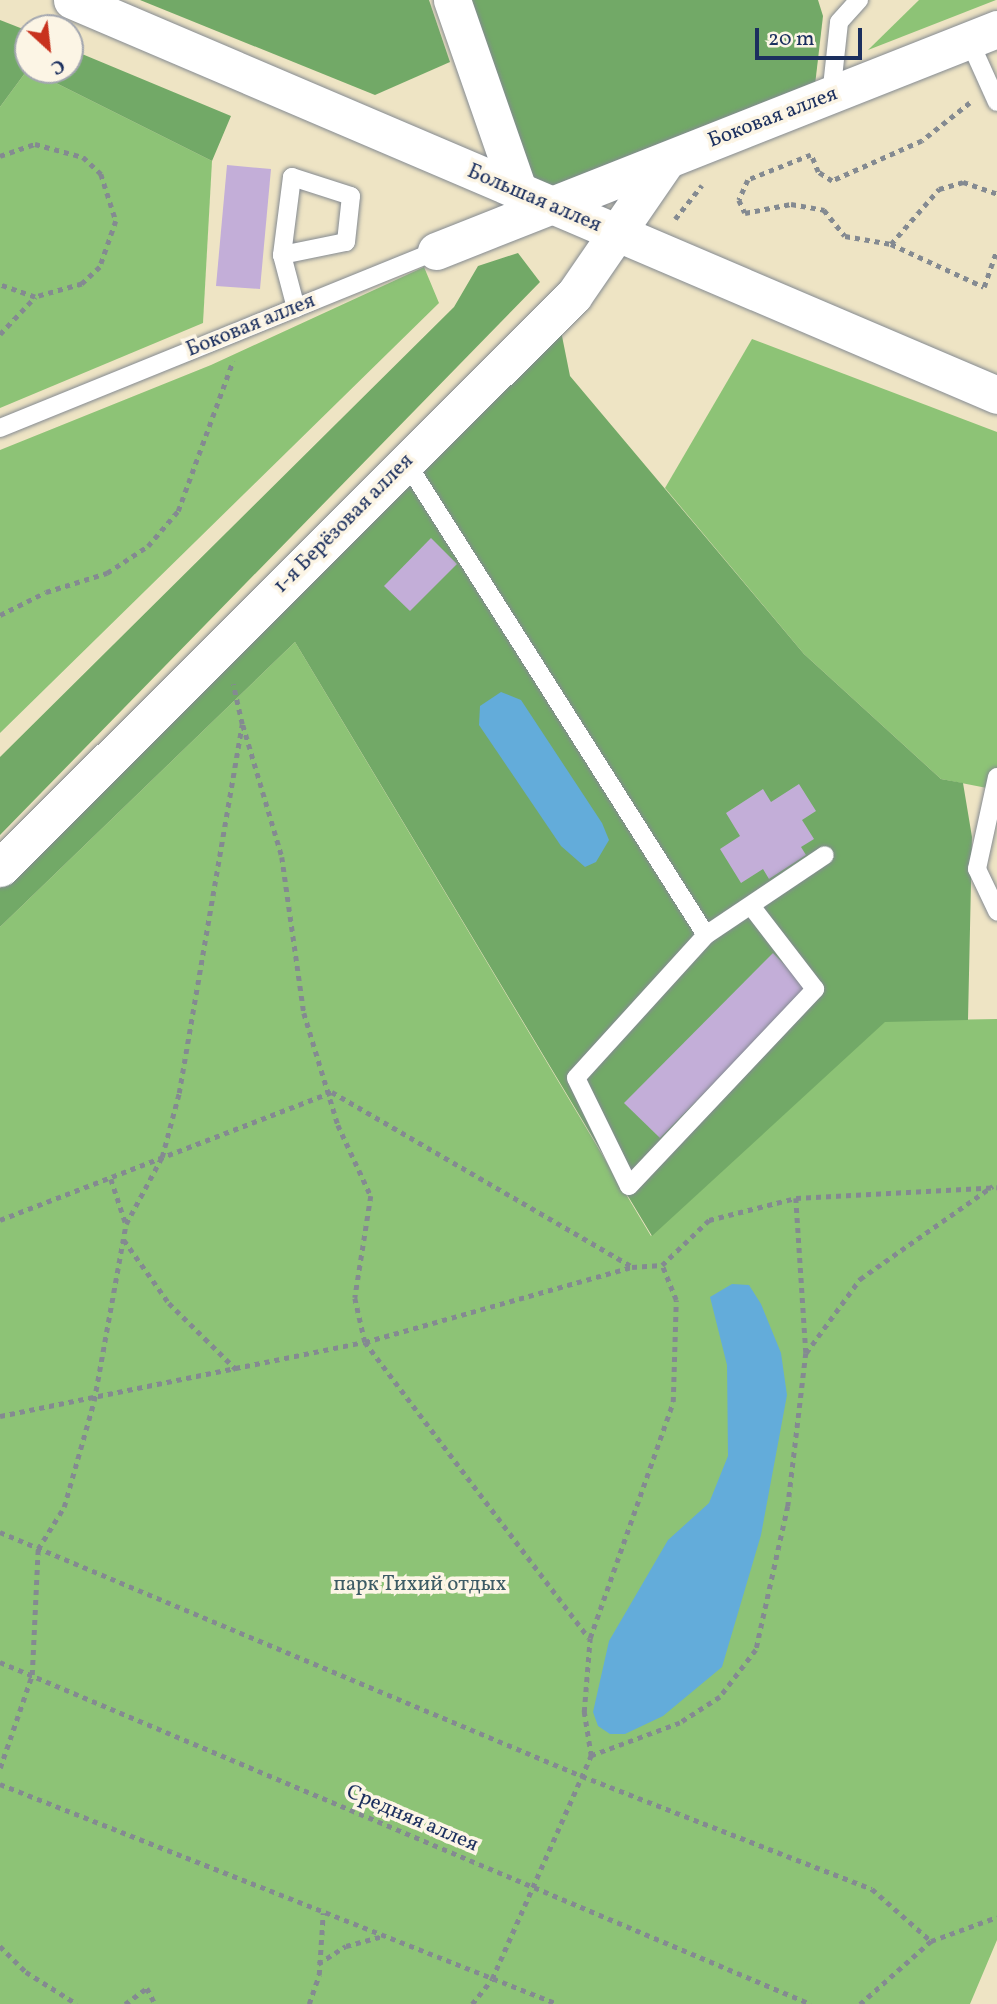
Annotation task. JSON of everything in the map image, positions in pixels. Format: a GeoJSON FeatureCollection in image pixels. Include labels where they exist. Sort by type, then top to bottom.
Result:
{"type":"FeatureCollection","features":[{"type":"Feature","properties":{"kind":"street","name":"Большая аллея"},"geometry":{"type":"LineString","coordinates":[[72,0],[997,395]]}},
{"type":"Feature","properties":{"kind":"street"},"geometry":{"type":"LineString","coordinates":[[452,0],[533,199]]}},
{"type":"Feature","properties":{"kind":"street","name":"Боковая аллея"},"geometry":{"type":"LineString","coordinates":[[436,251],[503,225],[533,199],[666,161],[983,35]]}},
{"type":"Feature","properties":{"kind":"street","name":"1-я Берёзовая аллея"},"geometry":{"type":"LineString","coordinates":[[0,868],[573,295],[619,235],[666,161]]}},
{"type":"Feature","properties":{"kind":"lane"},"geometry":{"type":"LineString","coordinates":[[831,96],[839,22],[859,0]]}},
{"type":"Feature","properties":{"kind":"lane"},"geometry":{"type":"LineString","coordinates":[[983,35],[994,97]]}},
{"type":"Feature","properties":{"kind":"lane"},"geometry":{"type":"LineString","coordinates":[[282,255],[346,242],[351,196],[292,177],[282,255],[296,308]]}},
{"type":"Feature","properties":{"kind":"lane","name":"Боковая аллея"},"geometry":{"type":"LineString","coordinates":[[0,428],[436,251]]}},
{"type":"Feature","properties":{"kind":"lane"},"geometry":{"type":"LineString","coordinates":[[406,463],[706,935]]}},
{"type":"Feature","properties":{"kind":"lane"},"geometry":{"type":"LineString","coordinates":[[997,777],[977,869],[997,911]]}},
{"type":"Feature","properties":{"kind":"lane"},"geometry":{"type":"LineString","coordinates":[[751,905],[815,989],[629,1186],[576,1078],[706,935],[825,855]]}},
{"type":"Feature","properties":{"kind":"path"},"geometry":{"type":"LineString","coordinates":[[994,97],[922,141],[832,181],[818,172],[811,155],[748,180],[739,200],[745,213],[791,204],[824,210],[845,236],[891,244],[984,287],[997,250]]}},
{"type":"Feature","properties":{"kind":"path"},"geometry":{"type":"LineString","coordinates":[[0,156],[35,144],[60,146],[101,174],[112,196],[112,245],[100,267],[82,284],[35,297],[0,334]]}},
{"type":"Feature","properties":{"kind":"path"},"geometry":{"type":"LineString","coordinates":[[891,244],[939,189],[963,182],[997,194]]}},
{"type":"Feature","properties":{"kind":"path"},"geometry":{"type":"LineString","coordinates":[[0,285],[35,297]]}},
{"type":"Feature","properties":{"kind":"path"},"geometry":{"type":"LineString","coordinates":[[0,615],[46,592],[107,573],[148,546],[178,511],[245,328]]}},
{"type":"Feature","properties":{"kind":"path"},"geometry":{"type":"LineString","coordinates":[[230,670],[242,724],[282,856],[304,1013],[332,1092],[338,1125],[371,1196],[355,1298],[365,1342],[590,1638]]}},
{"type":"Feature","properties":{"kind":"path"},"geometry":{"type":"LineString","coordinates":[[0,1768],[32,1675],[38,1549],[64,1507],[94,1401],[126,1224],[162,1157],[179,1093],[242,724]]}},
{"type":"Feature","properties":{"kind":"path"},"geometry":{"type":"LineString","coordinates":[[0,1220],[332,1092]]}},
{"type":"Feature","properties":{"kind":"path"},"geometry":{"type":"LineString","coordinates":[[332,1092],[632,1267]]}},
{"type":"Feature","properties":{"kind":"path"},"geometry":{"type":"LineString","coordinates":[[111,1179],[126,1224]]}},
{"type":"Feature","properties":{"kind":"path"},"geometry":{"type":"LineString","coordinates":[[0,1416],[94,1401],[365,1342],[632,1267],[662,1265],[709,1220],[796,1198],[995,1187]]}},
{"type":"Feature","properties":{"kind":"path"},"geometry":{"type":"LineString","coordinates":[[806,1353],[860,1279],[995,1187]]}},
{"type":"Feature","properties":{"kind":"path"},"geometry":{"type":"LineString","coordinates":[[591,1756],[680,1723],[720,1697],[756,1650],[788,1506],[806,1353],[796,1198]]}},
{"type":"Feature","properties":{"kind":"path"},"geometry":{"type":"LineString","coordinates":[[124,1240],[169,1303],[237,1370]]}},
{"type":"Feature","properties":{"kind":"path"},"geometry":{"type":"LineString","coordinates":[[472,2004],[492,1979],[535,1889],[591,1756],[584,1712],[590,1638],[673,1402],[676,1300],[662,1265]]}},
{"type":"Feature","properties":{"kind":"path"},"geometry":{"type":"LineString","coordinates":[[0,1532],[582,1776],[872,1889],[931,1941]]}},
{"type":"Feature","properties":{"kind":"path","name":"Средняя аллея"},"geometry":{"type":"LineString","coordinates":[[0,1662],[811,2004]]}},
{"type":"Feature","properties":{"kind":"path"},"geometry":{"type":"LineString","coordinates":[[0,1784],[558,2004]]}},
{"type":"Feature","properties":{"kind":"path"},"geometry":{"type":"LineString","coordinates":[[309,2004],[318,1964],[323,1913]]}},
{"type":"Feature","properties":{"kind":"path"},"geometry":{"type":"LineString","coordinates":[[860,2004],[931,1941],[997,1917]]}},
{"type":"Feature","properties":{"kind":"path"},"geometry":{"type":"LineString","coordinates":[[318,1964],[346,1946],[383,1936]]}},
{"type":"Feature","properties":{"kind":"path"},"geometry":{"type":"LineString","coordinates":[[0,1946],[26,1972],[77,2004]]}},
{"type":"Feature","properties":{"kind":"path"},"geometry":{"type":"LineString","coordinates":[[125,2004],[147,1988],[155,2004]]}},
{"type":"Feature","properties":{"kind":"green space"},"geometry":{"type":"Polygon","coordinates":[[[140,0],[429,0],[450,62],[375,95],[140,0]]]}},
{"type":"Feature","properties":{"kind":"green space"},"geometry":{"type":"Polygon","coordinates":[[[469,0],[818,0],[823,16],[815,85],[552,186],[529,175],[469,0]]]}},
{"type":"Feature","properties":{"kind":"green space"},"geometry":{"type":"Polygon","coordinates":[[[919,0],[996,0],[868,50],[919,0]]]}},
{"type":"Feature","properties":{"kind":"green space"},"geometry":{"type":"Polygon","coordinates":[[[0,20],[14,26],[14,84],[17,84],[0,107],[0,20]]]}},
{"type":"Feature","properties":{"kind":"green space"},"geometry":{"type":"Polygon","coordinates":[[[84,55],[231,116],[212,161],[58,84],[84,84],[84,55]]]}},
{"type":"Feature","properties":{"kind":"green space"},"geometry":{"type":"Polygon","coordinates":[[[17,84],[58,84],[212,161],[203,323],[0,408],[0,107],[17,84]]]}},
{"type":"Feature","properties":{"kind":"green space"},"geometry":{"type":"Polygon","coordinates":[[[518,253],[540,282],[0,835],[0,757],[454,307],[478,266],[518,253]]]}},
{"type":"Feature","properties":{"kind":"green space"},"geometry":{"type":"Polygon","coordinates":[[[424,267],[439,303],[0,733],[0,450],[211,365],[424,267]]]}},
{"type":"Feature","properties":{"kind":"green space"},"geometry":{"type":"Polygon","coordinates":[[[561,331],[570,376],[804,654],[941,779],[963,783],[972,837],[968,1020],[885,1022],[652,1236],[295,642],[0,927],[0,888],[561,331]]]}},
{"type":"Feature","properties":{"kind":"green space"},"geometry":{"type":"Polygon","coordinates":[[[752,339],[997,432],[997,790],[941,779],[804,654],[665,488],[752,339]]]}},
{"type":"Feature","properties":{"kind":"green space","name":"парк Тихий отдых"},"geometry":{"type":"Polygon","coordinates":[[[295,642],[651,1236],[885,1021],[997,1019],[997,1940],[970,2004],[0,2004],[0,927],[295,642]]]}},
{"type":"Feature","properties":{"kind":"water"},"geometry":{"type":"Polygon","coordinates":[[[501,692],[521,700],[602,823],[609,840],[596,862],[585,867],[561,846],[479,725],[480,706],[501,692]]]}},
{"type":"Feature","properties":{"kind":"water"},"geometry":{"type":"Polygon","coordinates":[[[732,1284],[749,1285],[761,1304],[781,1353],[787,1395],[761,1535],[722,1667],[663,1716],[625,1734],[610,1734],[598,1726],[593,1712],[609,1641],[668,1540],[709,1503],[728,1456],[727,1365],[710,1297],[732,1284]]]}},
{"type":"Feature","properties":{"kind":"building"},"geometry":{"type":"Polygon","coordinates":[[[227,165],[271,169],[260,289],[216,286],[227,165]]]}},
{"type":"Feature","properties":{"kind":"building"},"geometry":{"type":"Polygon","coordinates":[[[431,538],[457,564],[410,611],[384,586],[431,538]]]}},
{"type":"Feature","properties":{"kind":"building"},"geometry":{"type":"Polygon","coordinates":[[[799,784],[816,811],[802,820],[814,839],[801,847],[806,855],[769,879],[763,869],[741,883],[720,849],[740,836],[726,813],[763,789],[771,802],[799,784]]]}},
{"type":"Feature","properties":{"kind":"building"},"geometry":{"type":"Polygon","coordinates":[[[773,953],[808,988],[660,1138],[624,1103],[773,953]]]}}]}
